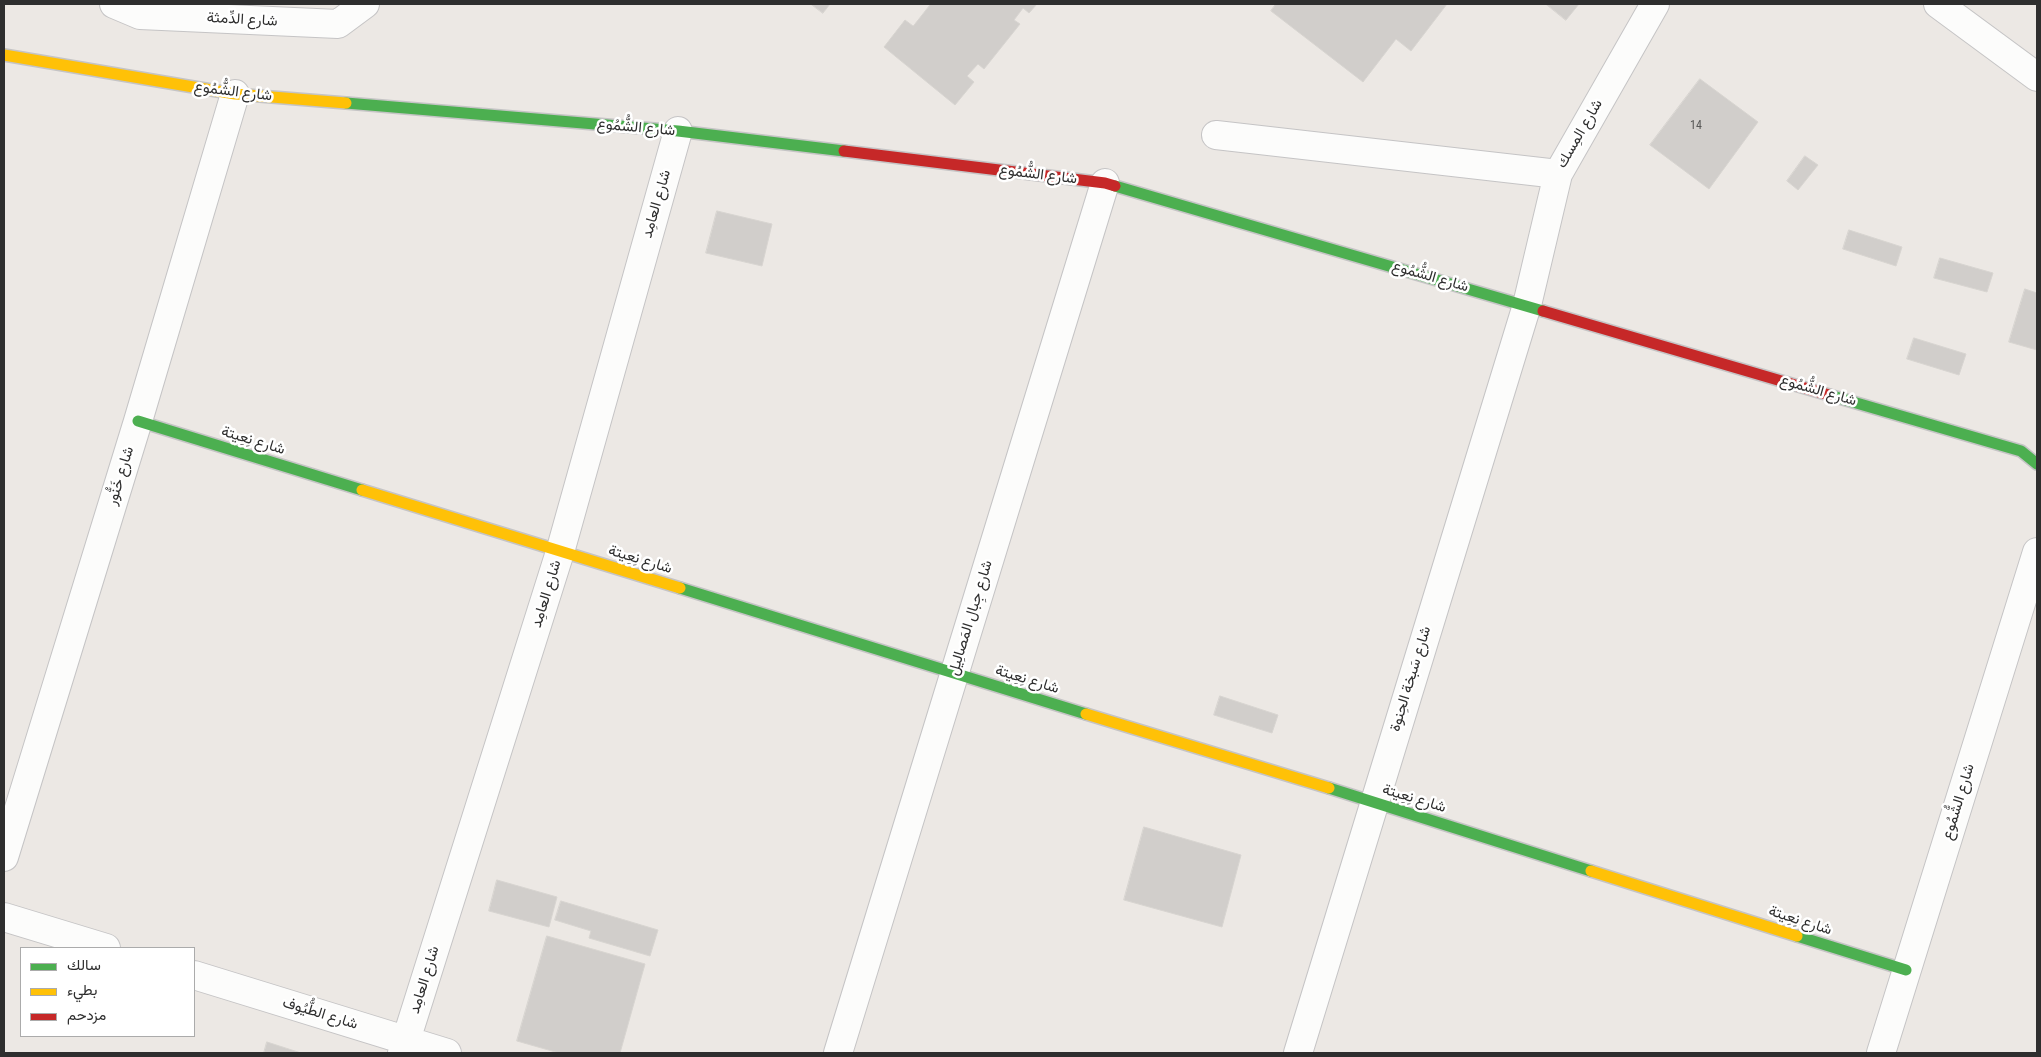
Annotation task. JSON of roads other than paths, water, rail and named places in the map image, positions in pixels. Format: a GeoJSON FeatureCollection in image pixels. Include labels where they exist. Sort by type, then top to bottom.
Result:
{"type":"FeatureCollection","features":[{"type":"Feature","properties":{"kind":"street","name":"شارع الدِّمثة"},"geometry":{"type":"LineString","coordinates":[[114,4],[140,15],[338,24],[365,4]]}},
{"type":"Feature","properties":{"kind":"street","name":"شارع المِسك"},"geometry":{"type":"LineString","coordinates":[[1527,305],[1558,174],[1656,4]]}},
{"type":"Feature","properties":{"kind":"street"},"geometry":{"type":"LineString","coordinates":[[1938,4],[2031,68]]}},
{"type":"Feature","properties":{"kind":"street","name":"شارع الشُّمُوع"},"geometry":{"type":"LineString","coordinates":[[4,55],[236,94],[678,131],[1106,183],[2021,451],[2037,464]]}},
{"type":"Feature","properties":{"kind":"street","name":"شارع خَنُّور"},"geometry":{"type":"LineString","coordinates":[[4,857],[236,94]]}},
{"type":"Feature","properties":{"kind":"street","name":"شارع العامِد"},"geometry":{"type":"LineString","coordinates":[[404,1047],[560,552],[678,131]]}},
{"type":"Feature","properties":{"kind":"street"},"geometry":{"type":"LineString","coordinates":[[1216,135],[1558,174]]}},
{"type":"Feature","properties":{"kind":"street","name":"شارع جِبال المَصالِيل"},"geometry":{"type":"LineString","coordinates":[[838,1053],[1106,183]]}},
{"type":"Feature","properties":{"kind":"street","name":"شارع سَبخة الحِنوة"},"geometry":{"type":"LineString","coordinates":[[1298,1053],[1373,802],[1527,305]]}},
{"type":"Feature","properties":{"kind":"street","name":"شارع نِعِيتة"},"geometry":{"type":"LineString","coordinates":[[138,421],[1373,802],[1906,970]]}},
{"type":"Feature","properties":{"kind":"street","name":"شارع الشُّمُوع"},"geometry":{"type":"LineString","coordinates":[[1880,1053],[2037,552]]}},
{"type":"Feature","properties":{"kind":"street"},"geometry":{"type":"LineString","coordinates":[[4,917],[103,947]]}},
{"type":"Feature","properties":{"kind":"street","name":"شارع الطُّيُوف"},"geometry":{"type":"LineString","coordinates":[[195,975],[404,1047],[447,1053]]}}]}
